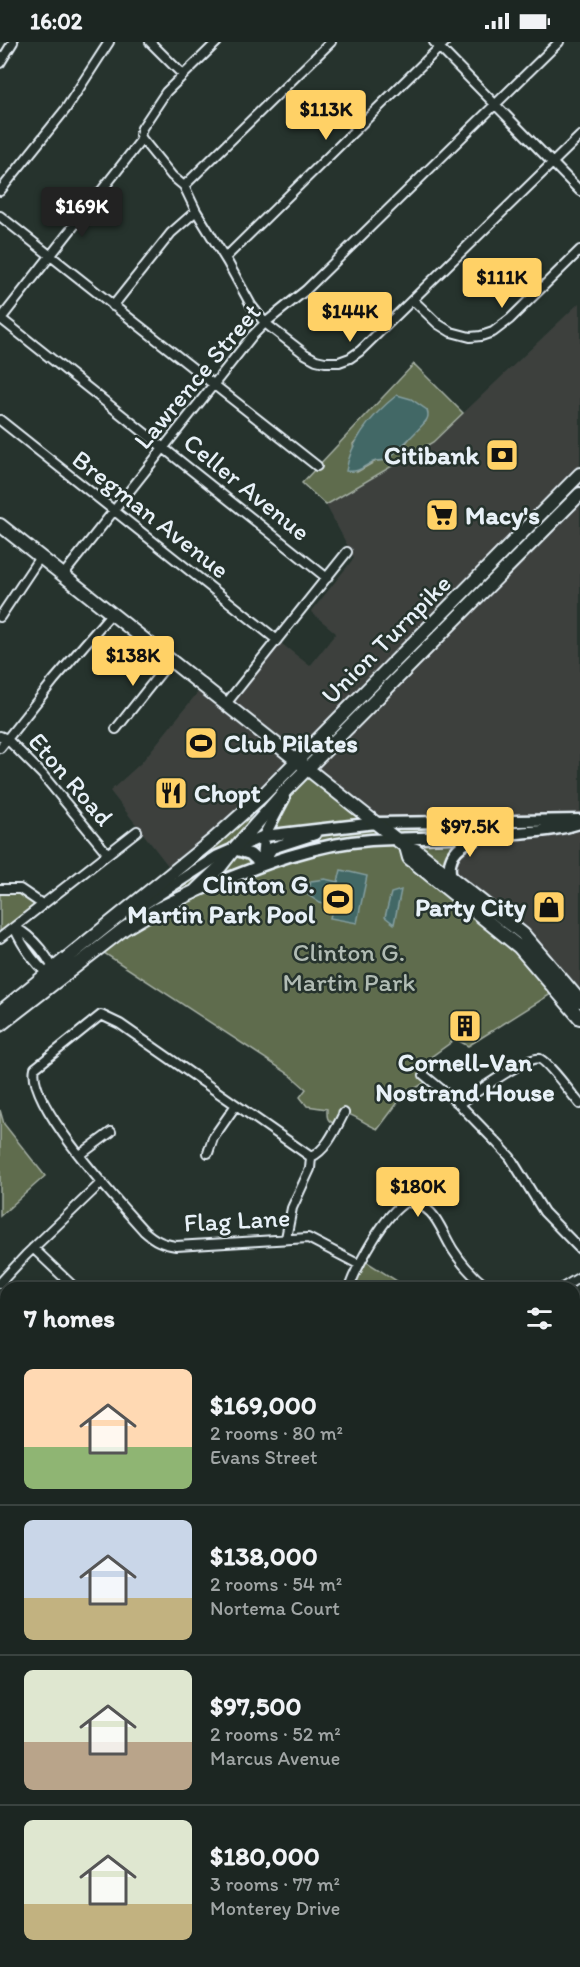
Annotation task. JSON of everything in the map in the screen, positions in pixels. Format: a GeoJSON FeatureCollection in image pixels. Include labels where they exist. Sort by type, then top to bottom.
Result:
{"type":"FeatureCollection","features":[{"type":"Feature","properties":{"kind":"main road","name":"Union Turnpike"},"geometry":{"type":"LineString","coordinates":[[53,975],[125,928],[194,892],[220,867],[294,783],[302,765],[580,474]]}},
{"type":"Feature","properties":{"kind":"main road","name":"Union Turnpike"},"geometry":{"type":"LineString","coordinates":[[53,975],[302,765],[580,494]]}},
{"type":"Feature","properties":{"kind":"main road"},"geometry":{"type":"LineString","coordinates":[[0,525],[402,844],[416,850],[523,934],[580,1001]]}},
{"type":"Feature","properties":{"kind":"main road"},"geometry":{"type":"LineString","coordinates":[[265,863],[264,836],[294,783]]}},
{"type":"Feature","properties":{"kind":"main road"},"geometry":{"type":"LineString","coordinates":[[234,849],[245,823],[243,813]]}},
{"type":"Feature","properties":{"kind":"main road"},"geometry":{"type":"LineString","coordinates":[[0,1011],[53,975],[142,904],[218,856],[264,836],[376,823],[580,822]]}},
{"type":"Feature","properties":{"kind":"main road"},"geometry":{"type":"LineString","coordinates":[[194,892],[265,863],[333,845],[372,840],[402,844],[562,829],[580,822]]}},
{"type":"Feature","properties":{"kind":"main road"},"geometry":{"type":"LineString","coordinates":[[402,844],[411,829],[433,823]]}},
{"type":"Feature","properties":{"kind":"main road"},"geometry":{"type":"LineString","coordinates":[[265,863],[269,851],[275,846],[347,825]]}},
{"type":"Feature","properties":{"kind":"main road"},"geometry":{"type":"LineString","coordinates":[[451,878],[449,869],[451,856],[470,840],[484,836]]}},
{"type":"Feature","properties":{"kind":"main road"},"geometry":{"type":"LineString","coordinates":[[402,844],[409,858],[519,946],[580,1018]]}},
{"type":"Feature","properties":{"kind":"main road"},"geometry":{"type":"LineString","coordinates":[[234,849],[254,856],[265,863]]}},
{"type":"Feature","properties":{"kind":"main road"},"geometry":{"type":"LineString","coordinates":[[0,1025],[53,975]]}},
{"type":"Feature","properties":{"kind":"street"},"geometry":{"type":"LineString","coordinates":[[0,63],[14,42]]}},
{"type":"Feature","properties":{"kind":"street"},"geometry":{"type":"LineString","coordinates":[[0,191],[64,110],[109,42]]}},
{"type":"Feature","properties":{"kind":"street"},"geometry":{"type":"LineString","coordinates":[[150,42],[183,75]]}},
{"type":"Feature","properties":{"kind":"street"},"geometry":{"type":"LineString","coordinates":[[217,42],[166,92],[154,108],[140,135],[172,176],[184,186],[196,211],[251,305],[266,323],[305,354],[325,362],[339,362],[360,351],[580,136]]}},
{"type":"Feature","properties":{"kind":"street"},"geometry":{"type":"LineString","coordinates":[[184,186],[331,42]]}},
{"type":"Feature","properties":{"kind":"street","name":"Lawrence Street"},"geometry":{"type":"LineString","coordinates":[[63,575],[266,323],[306,290],[559,42]]}},
{"type":"Feature","properties":{"kind":"street"},"geometry":{"type":"LineString","coordinates":[[225,258],[440,44],[580,191]]}},
{"type":"Feature","properties":{"kind":"street"},"geometry":{"type":"LineString","coordinates":[[0,319],[142,139]]}},
{"type":"Feature","properties":{"kind":"street"},"geometry":{"type":"LineString","coordinates":[[113,306],[171,233],[196,211]]}},
{"type":"Feature","properties":{"kind":"street"},"geometry":{"type":"LineString","coordinates":[[0,216],[317,466]]}},
{"type":"Feature","properties":{"kind":"street"},"geometry":{"type":"LineString","coordinates":[[413,300],[438,324],[451,332],[470,337],[481,336],[493,332],[510,319],[580,250]]}},
{"type":"Feature","properties":{"kind":"street","name":"Celler Avenue"},"geometry":{"type":"LineString","coordinates":[[0,319],[327,578]]}},
{"type":"Feature","properties":{"kind":"street","name":"Bregman Avenue"},"geometry":{"type":"LineString","coordinates":[[0,420],[277,640]]}},
{"type":"Feature","properties":{"kind":"street"},"geometry":{"type":"LineString","coordinates":[[551,504],[561,513]]}},
{"type":"Feature","properties":{"kind":"street"},"geometry":{"type":"LineString","coordinates":[[225,705],[347,552]]}},
{"type":"Feature","properties":{"kind":"street"},"geometry":{"type":"LineString","coordinates":[[0,617],[40,557]]}},
{"type":"Feature","properties":{"kind":"street"},"geometry":{"type":"LineString","coordinates":[[0,748],[3,738],[111,614]]}},
{"type":"Feature","properties":{"kind":"street"},"geometry":{"type":"LineString","coordinates":[[116,729],[170,662]]}},
{"type":"Feature","properties":{"kind":"street","name":"Eton Road"},"geometry":{"type":"LineString","coordinates":[[3,738],[42,774],[107,853]]}},
{"type":"Feature","properties":{"kind":"street"},"geometry":{"type":"LineString","coordinates":[[0,938],[137,831]]}},
{"type":"Feature","properties":{"kind":"street"},"geometry":{"type":"LineString","coordinates":[[0,889],[20,889],[42,904]]}},
{"type":"Feature","properties":{"kind":"street"},"geometry":{"type":"LineString","coordinates":[[15,927],[27,933],[53,975]]}},
{"type":"Feature","properties":{"kind":"street","name":"Flag Lane"},"geometry":{"type":"LineString","coordinates":[[236,1105],[120,1024],[101,1015],[38,1064],[33,1074],[41,1098],[52,1118],[102,1182],[154,1240],[163,1244],[187,1245],[286,1238],[314,1239],[358,1264]]}},
{"type":"Feature","properties":{"kind":"street"},"geometry":{"type":"LineString","coordinates":[[459,1104],[532,1059],[539,1059],[547,1065],[580,1104]]}},
{"type":"Feature","properties":{"kind":"street"},"geometry":{"type":"LineString","coordinates":[[424,1075],[459,1104],[510,1157],[544,1212],[580,1249]]}},
{"type":"Feature","properties":{"kind":"street"},"geometry":{"type":"LineString","coordinates":[[208,1153],[213,1138],[236,1105],[311,1157]]}},
{"type":"Feature","properties":{"kind":"street"},"geometry":{"type":"LineString","coordinates":[[311,1157],[320,1152],[344,1113]]}},
{"type":"Feature","properties":{"kind":"street"},"geometry":{"type":"LineString","coordinates":[[80,1155],[111,1132]]}},
{"type":"Feature","properties":{"kind":"street"},"geometry":{"type":"LineString","coordinates":[[286,1238],[292,1208],[310,1169],[311,1157]]}},
{"type":"Feature","properties":{"kind":"street"},"geometry":{"type":"LineString","coordinates":[[1,1282],[102,1182]]}},
{"type":"Feature","properties":{"kind":"street"},"geometry":{"type":"LineString","coordinates":[[405,1191],[406,1202]]}},
{"type":"Feature","properties":{"kind":"street"},"geometry":{"type":"LineString","coordinates":[[351,1282],[358,1264],[395,1211],[406,1202]]}},
{"type":"Feature","properties":{"kind":"street"},"geometry":{"type":"LineString","coordinates":[[406,1202],[424,1206],[431,1213],[453,1250],[482,1282]]}},
{"type":"Feature","properties":{"kind":"street"},"geometry":{"type":"LineString","coordinates":[[33,1248],[69,1282]]}},
{"type":"Feature","properties":{"kind":"shaded area"},"geometry":{"type":"Polygon","coordinates":[[[580,302],[580,474],[297,761],[173,872],[110,791],[141,763],[202,687],[225,705],[277,640],[310,666],[336,633],[311,612],[354,558],[326,505],[433,442],[580,302]]]}},
{"type":"Feature","properties":{"kind":"shaded area"},"geometry":{"type":"Polygon","coordinates":[[[580,494],[580,820],[376,823],[307,769],[580,494]]]}},
{"type":"Feature","properties":{"kind":"shaded area"},"geometry":{"type":"Polygon","coordinates":[[[580,823],[580,1009],[546,968],[459,890],[449,862],[470,840],[580,823]]]}},
{"type":"Feature","properties":{"kind":"green space"},"geometry":{"type":"Polygon","coordinates":[[[414,364],[463,413],[433,442],[326,505],[302,483],[414,364]],[[374,418],[353,444],[357,472],[376,461],[386,460],[425,422],[374,418]]]}},
{"type":"Feature","properties":{"kind":"green space","name":"Clinton G. Martin Park"},"geometry":{"type":"Polygon","coordinates":[[[307,769],[376,823],[444,823],[466,831],[426,838],[470,841],[449,869],[525,945],[562,987],[468,1046],[456,1039],[431,1057],[431,1068],[426,1082],[416,1088],[408,1089],[378,1129],[338,1111],[337,1120],[331,1122],[327,1117],[327,1109],[307,1106],[300,1097],[306,1089],[289,1074],[98,949],[127,915],[157,891],[262,796],[235,845],[307,769]]]}},
{"type":"Feature","properties":{"kind":"green space"},"geometry":{"type":"Polygon","coordinates":[[[14,888],[42,904],[0,938],[0,889],[14,888]]]}},
{"type":"Feature","properties":{"kind":"green space"},"geometry":{"type":"Polygon","coordinates":[[[15,927],[27,933],[55,969],[47,975],[15,927]]]}},
{"type":"Feature","properties":{"kind":"green space"},"geometry":{"type":"Polygon","coordinates":[[[0,1110],[4,1124],[45,1176],[0,1216],[0,1110]]]}},
{"type":"Feature","properties":{"kind":"green space"},"geometry":{"type":"Polygon","coordinates":[[[362,1259],[398,1282],[352,1282],[362,1259]]]}},
{"type":"Feature","properties":{"kind":"water"},"geometry":{"type":"Polygon","coordinates":[[[397,395],[411,399],[427,410],[427,419],[386,460],[371,462],[360,470],[346,471],[353,449],[364,428],[397,395]]]}},
{"type":"Feature","properties":{"kind":"water","name":"Clinton G. Martin Park Pool"},"geometry":{"type":"Polygon","coordinates":[[[341,870],[367,876],[357,923],[330,918],[333,906],[320,903],[308,895],[311,881],[325,879],[338,882],[341,870]]]}},
{"type":"Feature","properties":{"kind":"water"},"geometry":{"type":"Polygon","coordinates":[[[401,890],[394,924],[385,917],[391,893],[401,890]]]}},
{"type":"Feature","properties":{"kind":"place","name":"Citibank"},"geometry":{"type":"Point","coordinates":[502,455]}},
{"type":"Feature","properties":{"kind":"place","name":"Macy's"},"geometry":{"type":"Point","coordinates":[442,515]}},
{"type":"Feature","properties":{"kind":"place","name":"Club Pilates"},"geometry":{"type":"Point","coordinates":[201,743]}},
{"type":"Feature","properties":{"kind":"place","name":"Chopt"},"geometry":{"type":"Point","coordinates":[171,793]}},
{"type":"Feature","properties":{"kind":"place","name":"Clinton G. Martin Park Pool"},"geometry":{"type":"Point","coordinates":[338,899]}},
{"type":"Feature","properties":{"kind":"place","name":"Party City"},"geometry":{"type":"Point","coordinates":[549,907]}},
{"type":"Feature","properties":{"kind":"place","name":"Cornell-Van Nostrand House"},"geometry":{"type":"Point","coordinates":[465,1026]}}]}
